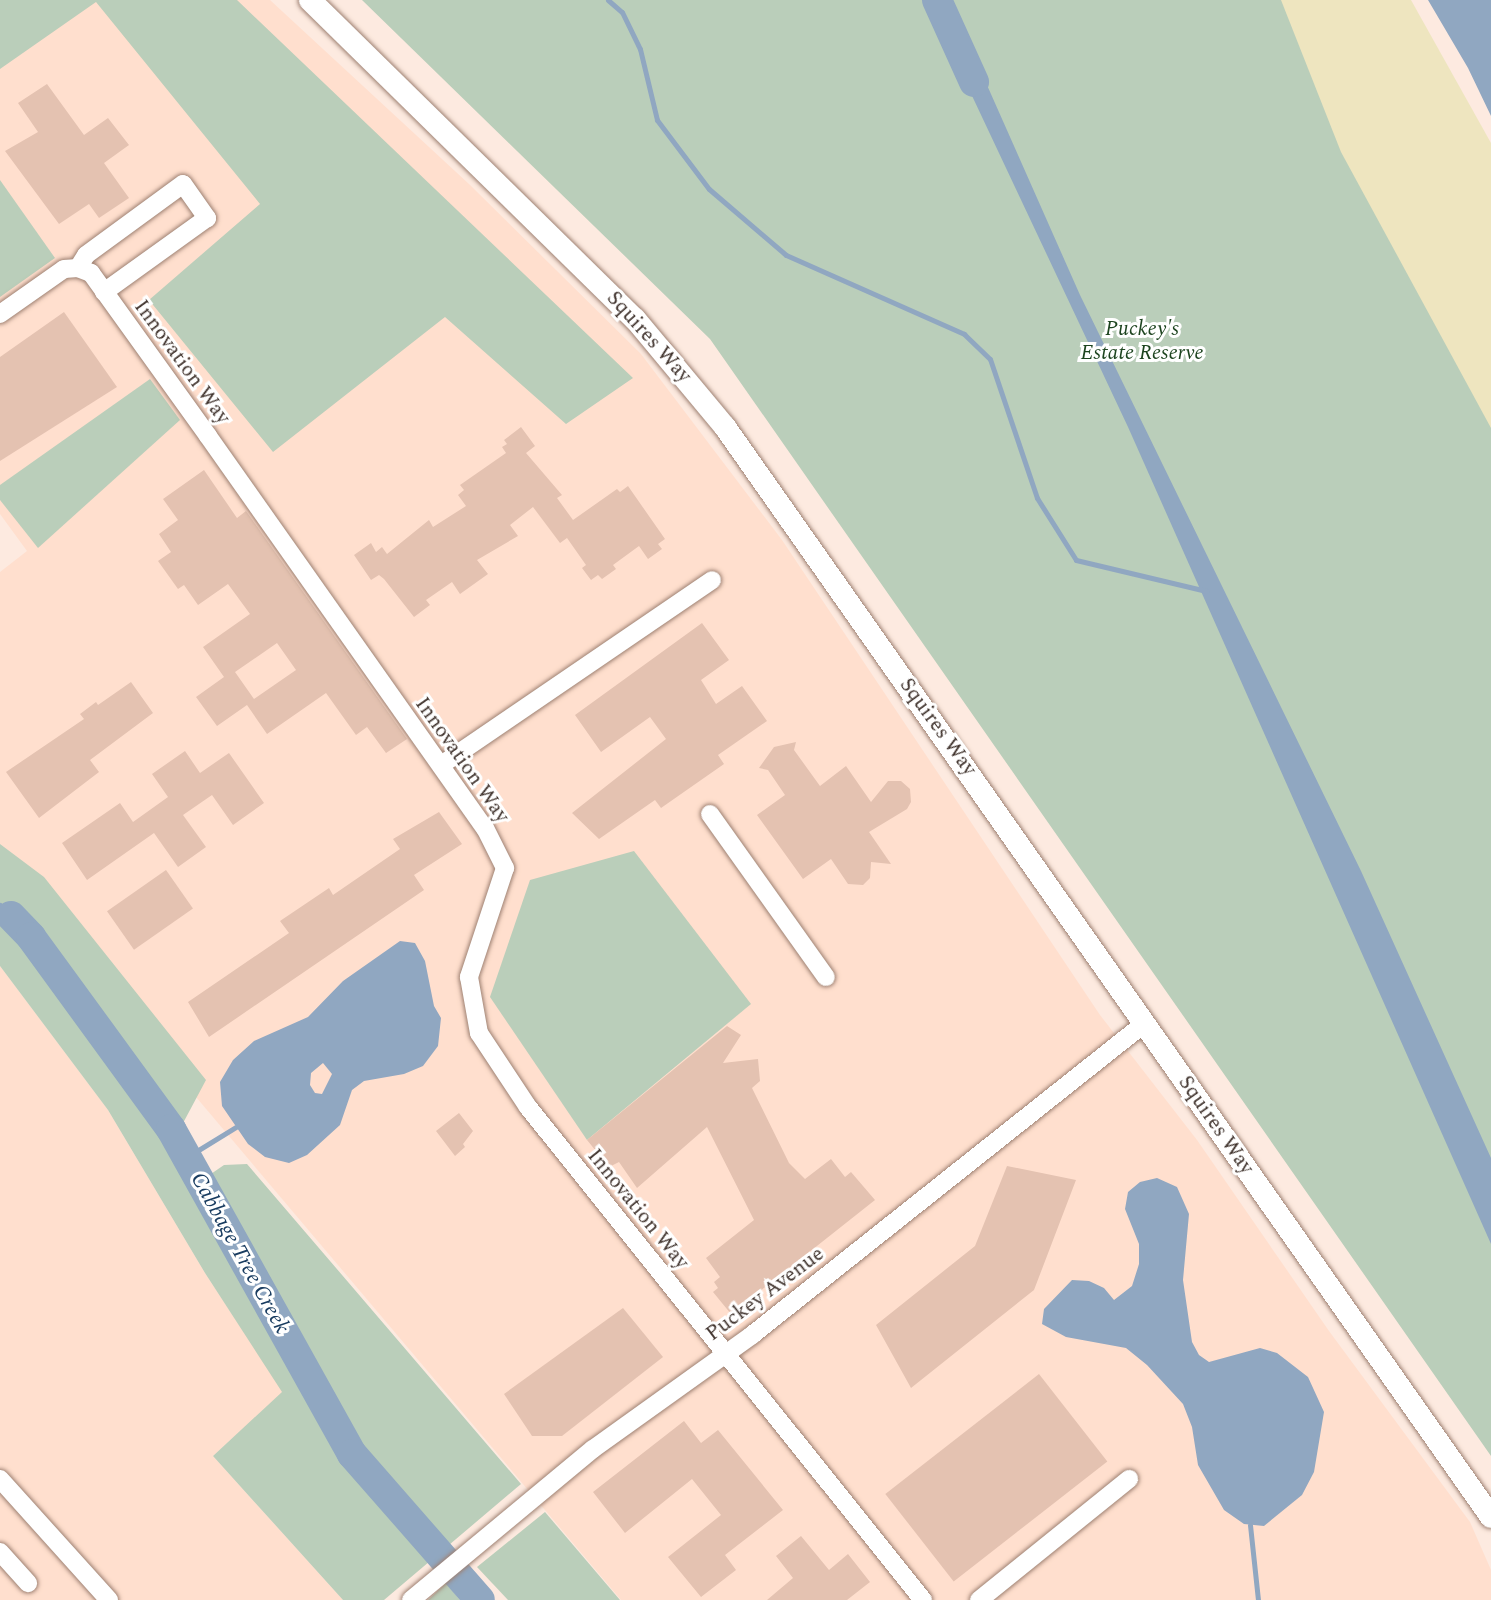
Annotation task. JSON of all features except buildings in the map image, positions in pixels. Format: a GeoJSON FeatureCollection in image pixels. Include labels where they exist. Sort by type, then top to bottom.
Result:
{"type":"FeatureCollection","features":[{"type":"Feature","properties":{"kind":"main road","name":"Squires Way"},"geometry":{"type":"LineString","coordinates":[[310,0],[587,269],[682,373],[725,426],[1491,1517]]}},
{"type":"Feature","properties":{"kind":"street"},"geometry":{"type":"LineString","coordinates":[[0,314],[64,269],[78,268],[86,255],[183,184],[207,218],[104,292]]}},
{"type":"Feature","properties":{"kind":"street","name":"Innovation Way"},"geometry":{"type":"LineString","coordinates":[[78,268],[91,273],[485,828],[505,868],[469,976],[479,1033],[528,1107],[727,1352],[923,1600]]}},
{"type":"Feature","properties":{"kind":"street"},"geometry":{"type":"LineString","coordinates":[[441,765],[712,580]]}},
{"type":"Feature","properties":{"kind":"street"},"geometry":{"type":"LineString","coordinates":[[710,814],[826,977]]}},
{"type":"Feature","properties":{"kind":"street","name":"Puckey Avenue"},"geometry":{"type":"LineString","coordinates":[[412,1600],[617,1430],[727,1352],[1145,1023]]}},
{"type":"Feature","properties":{"kind":"street"},"geometry":{"type":"LineString","coordinates":[[979,1600],[1129,1479]]}},
{"type":"Feature","properties":{"kind":"street"},"geometry":{"type":"LineString","coordinates":[[4,1492],[109,1600]]}},
{"type":"Feature","properties":{"kind":"street"},"geometry":{"type":"LineString","coordinates":[[0,1552],[28,1583]]}},
{"type":"Feature","properties":{"kind":"shaded area"},"geometry":{"type":"Polygon","coordinates":[[[0,0],[270,0],[469,184],[641,354],[782,540],[1100,1015],[1197,1140],[1329,1331],[1470,1522],[1491,1570],[1491,1600],[621,1600],[0,865],[0,572],[27,551],[0,514],[0,0]]]}},
{"type":"Feature","properties":{"kind":"shaded area"},"geometry":{"type":"Polygon","coordinates":[[[0,966],[108,1110],[205,1273],[283,1392],[213,1456],[343,1600],[0,1600],[0,966]]]}},
{"type":"Feature","properties":{"kind":"green space"},"geometry":{"type":"Polygon","coordinates":[[[0,0],[237,0],[633,378],[566,424],[445,317],[273,452],[149,300],[260,204],[96,2],[0,69],[0,0]]]}},
{"type":"Feature","properties":{"kind":"green space","name":"Puckey's Estate Reserve"},"geometry":{"type":"Polygon","coordinates":[[[362,0],[1335,0],[1491,260],[1491,1456],[710,339],[362,0]]]}},
{"type":"Feature","properties":{"kind":"green space"},"geometry":{"type":"Polygon","coordinates":[[[0,180],[55,258],[0,297],[0,180]]]}},
{"type":"Feature","properties":{"kind":"green space"},"geometry":{"type":"Polygon","coordinates":[[[150,379],[180,420],[38,548],[0,500],[0,485],[150,379]]]}},
{"type":"Feature","properties":{"kind":"green space"},"geometry":{"type":"Polygon","coordinates":[[[0,844],[44,877],[206,1080],[182,1125],[208,1176],[224,1165],[247,1164],[521,1484],[384,1600],[343,1600],[213,1456],[282,1392],[205,1273],[108,1110],[0,966],[0,844]]]}},
{"type":"Feature","properties":{"kind":"green space"},"geometry":{"type":"Polygon","coordinates":[[[634,851],[751,1004],[587,1140],[490,997],[530,880],[634,851]]]}},
{"type":"Feature","properties":{"kind":"green space"},"geometry":{"type":"Polygon","coordinates":[[[545,1512],[620,1600],[508,1600],[477,1567],[545,1512]]]}},
{"type":"Feature","properties":{"kind":"green space"},"geometry":{"type":"Polygon","coordinates":[[[446,1583],[460,1600],[428,1600],[446,1583]]]}},
{"type":"Feature","properties":{"kind":"sand"},"geometry":{"type":"Polygon","coordinates":[[[1281,0],[1411,0],[1491,143],[1491,428],[1341,152],[1281,0]]]}},
{"type":"Feature","properties":{"kind":"water"},"geometry":{"type":"Polygon","coordinates":[[[1428,0],[1491,0],[1491,116],[1468,68],[1428,0]]]}},
{"type":"Feature","properties":{"kind":"water"},"geometry":{"type":"Polygon","coordinates":[[[967,40],[1080,295],[1361,871],[1491,1158],[1491,1244],[1128,427],[950,49],[967,40]]]}},
{"type":"Feature","properties":{"kind":"water"},"geometry":{"type":"Polygon","coordinates":[[[400,941],[415,943],[425,961],[434,1006],[441,1018],[438,1046],[423,1066],[404,1074],[364,1081],[352,1090],[340,1125],[307,1155],[289,1163],[265,1157],[248,1144],[222,1106],[220,1082],[233,1060],[254,1041],[308,1017],[343,981],[400,941]],[[323,1063],[311,1073],[310,1085],[315,1093],[322,1094],[332,1074],[323,1063]]]}},
{"type":"Feature","properties":{"kind":"water"},"geometry":{"type":"Polygon","coordinates":[[[1157,1178],[1177,1187],[1189,1214],[1183,1280],[1192,1342],[1199,1355],[1209,1362],[1260,1348],[1277,1353],[1308,1377],[1324,1412],[1314,1472],[1302,1495],[1264,1526],[1244,1524],[1224,1510],[1198,1465],[1192,1427],[1183,1404],[1147,1365],[1126,1348],[1066,1337],[1042,1324],[1044,1309],[1072,1280],[1089,1281],[1104,1288],[1114,1300],[1132,1286],[1139,1264],[1139,1244],[1125,1209],[1128,1192],[1140,1182],[1157,1178]]]}},
{"type":"Feature","properties":{"kind":"waterway"},"geometry":{"type":"LineString","coordinates":[[608,0],[622,12],[640,49],[657,120],[709,189],[786,255],[964,334],[990,359],[1037,498],[1076,560],[1206,591]]}},
{"type":"Feature","properties":{"kind":"waterway"},"geometry":{"type":"LineString","coordinates":[[937,0],[974,82]]}},
{"type":"Feature","properties":{"kind":"waterway","name":"Cabbage Tree Creek"},"geometry":{"type":"LineString","coordinates":[[0,905],[11,916]]}},
{"type":"Feature","properties":{"kind":"waterway","name":"Cabbage Tree Creek"},"geometry":{"type":"LineString","coordinates":[[11,916],[31,937],[171,1129],[352,1454],[480,1600]]}},
{"type":"Feature","properties":{"kind":"waterway"},"geometry":{"type":"LineString","coordinates":[[187,1157],[236,1127]]}},
{"type":"Feature","properties":{"kind":"waterway"},"geometry":{"type":"LineString","coordinates":[[1250,1525],[1258,1600]]}}]}
